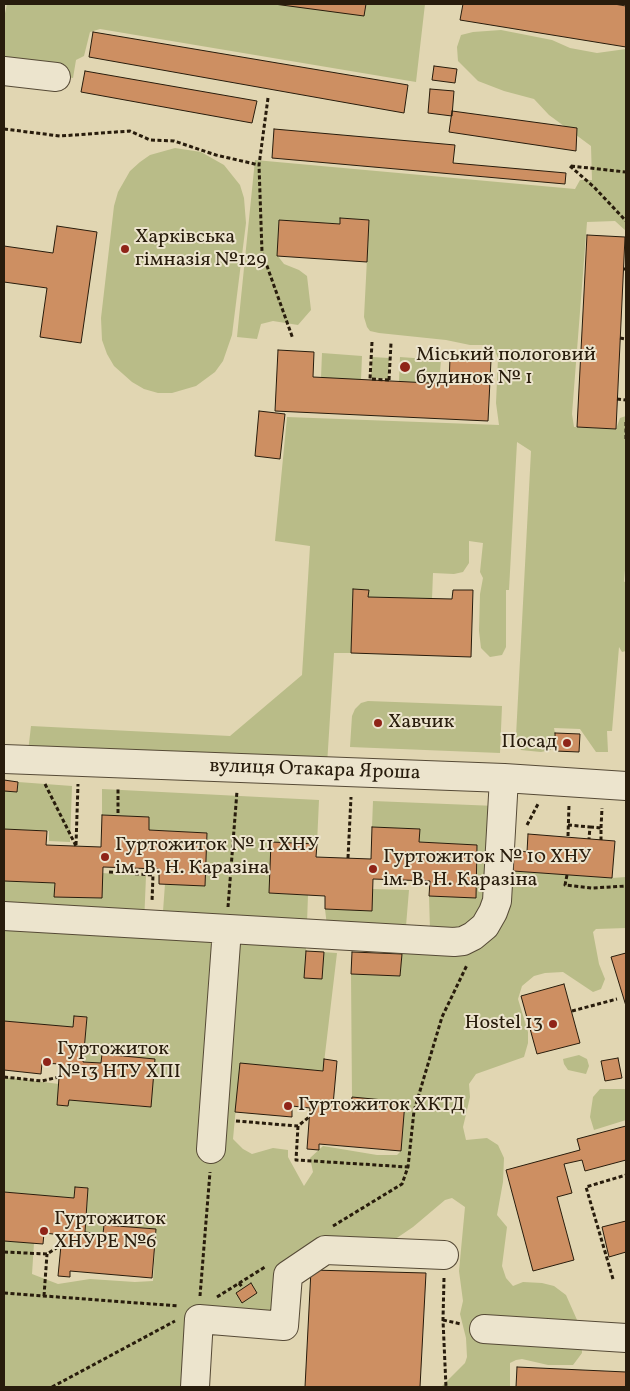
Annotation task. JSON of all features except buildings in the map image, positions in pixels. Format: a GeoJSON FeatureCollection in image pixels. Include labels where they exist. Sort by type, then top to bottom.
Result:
{"type":"FeatureCollection","features":[{"type":"Feature","properties":{"kind":"street"},"geometry":{"type":"LineString","coordinates":[[4,71],[56,77]]}},
{"type":"Feature","properties":{"kind":"street","name":"вулиця Отакара Яроша"},"geometry":{"type":"LineString","coordinates":[[4,759],[504,778],[626,786]]}},
{"type":"Feature","properties":{"kind":"street"},"geometry":{"type":"LineString","coordinates":[[4,916],[463,941],[474,936],[485,926],[494,912],[497,901],[504,778]]}},
{"type":"Feature","properties":{"kind":"street"},"geometry":{"type":"LineString","coordinates":[[211,1149],[227,929]]}},
{"type":"Feature","properties":{"kind":"street"},"geometry":{"type":"LineString","coordinates":[[195,1387],[199,1314],[284,1326],[288,1274],[325,1250],[444,1256]]}},
{"type":"Feature","properties":{"kind":"street"},"geometry":{"type":"LineString","coordinates":[[484,1329],[626,1338]]}},
{"type":"Feature","properties":{"kind":"path"},"geometry":{"type":"LineString","coordinates":[[268,98],[259,165],[262,252],[293,339]]}},
{"type":"Feature","properties":{"kind":"path"},"geometry":{"type":"LineString","coordinates":[[4,129],[60,136],[130,131],[150,140],[174,140],[216,155],[259,165]]}},
{"type":"Feature","properties":{"kind":"path"},"geometry":{"type":"LineString","coordinates":[[626,172],[570,166],[594,187],[626,221]]}},
{"type":"Feature","properties":{"kind":"path"},"geometry":{"type":"LineString","coordinates":[[620,338],[626,339]]}},
{"type":"Feature","properties":{"kind":"path"},"geometry":{"type":"LineString","coordinates":[[372,342],[370,378],[389,380],[391,343]]}},
{"type":"Feature","properties":{"kind":"path"},"geometry":{"type":"LineString","coordinates":[[617,399],[626,400]]}},
{"type":"Feature","properties":{"kind":"path"},"geometry":{"type":"LineString","coordinates":[[626,422],[626,439]]}},
{"type":"Feature","properties":{"kind":"path"},"geometry":{"type":"LineString","coordinates":[[45,783],[76,846],[78,776]]}},
{"type":"Feature","properties":{"kind":"path"},"geometry":{"type":"LineString","coordinates":[[118,778],[118,813]]}},
{"type":"Feature","properties":{"kind":"path"},"geometry":{"type":"LineString","coordinates":[[227,929],[237,785]]}},
{"type":"Feature","properties":{"kind":"path"},"geometry":{"type":"LineString","coordinates":[[348,858],[351,791]]}},
{"type":"Feature","properties":{"kind":"path"},"geometry":{"type":"LineString","coordinates":[[568,836],[569,803]]}},
{"type":"Feature","properties":{"kind":"path"},"geometry":{"type":"LineString","coordinates":[[601,840],[602,805]]}},
{"type":"Feature","properties":{"kind":"path"},"geometry":{"type":"LineString","coordinates":[[568,825],[601,828]]}},
{"type":"Feature","properties":{"kind":"path"},"geometry":{"type":"LineString","coordinates":[[590,827],[590,839]]}},
{"type":"Feature","properties":{"kind":"path"},"geometry":{"type":"LineString","coordinates":[[109,872],[153,875],[151,925]]}},
{"type":"Feature","properties":{"kind":"path"},"geometry":{"type":"LineString","coordinates":[[567,875],[565,885],[592,888],[626,886]]}},
{"type":"Feature","properties":{"kind":"path"},"geometry":{"type":"LineString","coordinates":[[329,1228],[402,1184],[408,1167],[414,1111],[442,1017],[470,959]]}},
{"type":"Feature","properties":{"kind":"path"},"geometry":{"type":"LineString","coordinates":[[572,1011],[617,999]]}},
{"type":"Feature","properties":{"kind":"path"},"geometry":{"type":"LineString","coordinates":[[4,1077],[42,1081],[59,1077]]}},
{"type":"Feature","properties":{"kind":"path"},"geometry":{"type":"LineString","coordinates":[[214,1119],[298,1126],[309,1117]]}},
{"type":"Feature","properties":{"kind":"path"},"geometry":{"type":"LineString","coordinates":[[298,1126],[296,1160],[408,1167]]}},
{"type":"Feature","properties":{"kind":"path"},"geometry":{"type":"LineString","coordinates":[[199,1314],[211,1149]]}},
{"type":"Feature","properties":{"kind":"path"},"geometry":{"type":"LineString","coordinates":[[613,1278],[586,1187],[626,1175]]}},
{"type":"Feature","properties":{"kind":"path"},"geometry":{"type":"LineString","coordinates":[[4,1252],[46,1254],[61,1245]]}},
{"type":"Feature","properties":{"kind":"path"},"geometry":{"type":"LineString","coordinates":[[44,1296],[46,1254]]}},
{"type":"Feature","properties":{"kind":"path"},"geometry":{"type":"LineString","coordinates":[[444,1256],[443,1320],[446,1387]]}},
{"type":"Feature","properties":{"kind":"path"},"geometry":{"type":"LineString","coordinates":[[52,1387],[199,1314],[240,1283],[272,1263]]}},
{"type":"Feature","properties":{"kind":"path"},"geometry":{"type":"LineString","coordinates":[[240,1283],[243,1288]]}},
{"type":"Feature","properties":{"kind":"path"},"geometry":{"type":"LineString","coordinates":[[4,1293],[199,1314]]}},
{"type":"Feature","properties":{"kind":"green space"},"geometry":{"type":"Polygon","coordinates":[[[7,4],[425,4],[416,82],[100,29],[90,32],[84,56],[76,60],[73,78],[4,66],[4,18],[7,4]]]}},
{"type":"Feature","properties":{"kind":"green space"},"geometry":{"type":"Polygon","coordinates":[[[501,30],[552,40],[570,48],[597,53],[626,49],[626,231],[615,221],[587,222],[572,414],[574,427],[616,429],[620,418],[626,416],[626,558],[624,582],[626,581],[626,651],[622,652],[619,647],[612,731],[607,731],[608,752],[596,752],[580,729],[554,728],[555,733],[551,750],[541,752],[521,750],[516,736],[531,451],[517,442],[509,590],[506,590],[506,647],[502,655],[490,657],[481,648],[479,631],[480,594],[483,578],[480,572],[483,543],[469,541],[469,563],[463,572],[454,574],[433,573],[432,599],[368,597],[368,590],[353,589],[351,653],[334,653],[327,765],[28,752],[31,726],[230,736],[302,675],[310,546],[275,541],[287,417],[499,425],[496,403],[498,358],[492,345],[470,345],[446,340],[379,333],[370,331],[367,327],[364,317],[369,220],[340,218],[340,224],[279,221],[277,255],[284,264],[299,270],[307,276],[311,310],[298,325],[273,321],[261,324],[257,339],[237,337],[255,160],[575,189],[580,180],[592,180],[591,146],[549,115],[534,99],[504,91],[478,81],[458,61],[457,47],[461,35],[501,30]]]}},
{"type":"Feature","properties":{"kind":"green space"},"geometry":{"type":"Polygon","coordinates":[[[175,148],[201,152],[224,165],[240,185],[244,198],[246,223],[232,335],[223,361],[215,372],[196,386],[172,393],[158,393],[144,389],[132,382],[114,366],[102,340],[101,318],[114,206],[118,192],[130,171],[140,162],[150,155],[175,148]]]}},
{"type":"Feature","properties":{"kind":"green space"},"geometry":{"type":"Polygon","coordinates":[[[322,353],[362,356],[361,380],[321,378],[322,353]]]}},
{"type":"Feature","properties":{"kind":"green space"},"geometry":{"type":"Polygon","coordinates":[[[372,357],[389,358],[388,379],[371,378],[372,357]]]}},
{"type":"Feature","properties":{"kind":"green space"},"geometry":{"type":"Polygon","coordinates":[[[400,357],[441,360],[439,384],[399,382],[400,357]]]}},
{"type":"Feature","properties":{"kind":"green space"},"geometry":{"type":"Polygon","coordinates":[[[368,701],[502,706],[500,753],[350,747],[352,716],[355,709],[361,703],[368,701]]]}},
{"type":"Feature","properties":{"kind":"green space"},"geometry":{"type":"Polygon","coordinates":[[[18,782],[72,786],[70,842],[49,841],[49,831],[4,829],[4,791],[17,792],[18,782]]]}},
{"type":"Feature","properties":{"kind":"green space"},"geometry":{"type":"Polygon","coordinates":[[[102,789],[319,800],[317,844],[273,842],[269,893],[308,895],[306,951],[337,953],[323,1071],[240,1064],[233,1139],[243,1149],[252,1154],[273,1148],[288,1150],[288,1157],[304,1186],[313,1172],[310,1158],[323,1146],[377,1155],[397,1155],[401,1151],[352,1097],[351,974],[400,976],[402,954],[442,944],[459,946],[513,871],[612,878],[626,877],[626,928],[596,929],[593,932],[599,964],[605,979],[601,989],[593,992],[563,972],[534,976],[522,986],[518,999],[528,1032],[528,1043],[524,1057],[476,1074],[469,1084],[470,1097],[463,1127],[466,1140],[487,1138],[498,1145],[504,1158],[503,1182],[497,1215],[507,1227],[502,1266],[506,1278],[513,1286],[523,1282],[542,1283],[554,1286],[566,1295],[581,1329],[582,1353],[573,1365],[548,1365],[522,1359],[516,1360],[510,1363],[510,1387],[441,1387],[465,1363],[467,1357],[466,1338],[460,1314],[463,1301],[459,1271],[465,1207],[452,1198],[445,1200],[413,1227],[388,1244],[305,1252],[292,1313],[199,1319],[195,1387],[4,1387],[4,1241],[34,1243],[32,1274],[58,1284],[90,1279],[135,1282],[153,1281],[156,1229],[104,1225],[103,1234],[85,1232],[88,1192],[84,1187],[75,1187],[74,1198],[4,1192],[4,1077],[59,1084],[57,1105],[68,1106],[69,1100],[148,1107],[151,1105],[154,1062],[152,1059],[102,1054],[101,1063],[83,1062],[87,1017],[74,1016],[73,1027],[4,1021],[4,881],[55,883],[55,897],[96,898],[102,896],[102,873],[146,876],[144,924],[162,925],[165,884],[205,885],[207,833],[149,830],[149,817],[102,815],[102,789]]]}},
{"type":"Feature","properties":{"kind":"green space"},"geometry":{"type":"Polygon","coordinates":[[[373,801],[496,806],[492,899],[462,934],[430,930],[429,896],[476,897],[477,845],[419,842],[419,829],[372,827],[373,801]]]}},
{"type":"Feature","properties":{"kind":"green space"},"geometry":{"type":"Polygon","coordinates":[[[372,889],[409,890],[406,926],[327,926],[325,909],[371,911],[372,889]]]}},
{"type":"Feature","properties":{"kind":"green space"},"geometry":{"type":"Polygon","coordinates":[[[579,1055],[587,1059],[589,1066],[586,1074],[568,1070],[564,1064],[563,1059],[579,1055]]]}},
{"type":"Feature","properties":{"kind":"green space"},"geometry":{"type":"Polygon","coordinates":[[[600,1089],[626,1089],[626,1120],[594,1130],[590,1117],[593,1097],[600,1089]]]}},
{"type":"Feature","properties":{"kind":"place","name":"Харківська гімназія №129"},"geometry":{"type":"Point","coordinates":[125,249]}},
{"type":"Feature","properties":{"kind":"place","name":"Міський пологовий будинок № 1"},"geometry":{"type":"Point","coordinates":[405,367]}},
{"type":"Feature","properties":{"kind":"place","name":"Хавчик"},"geometry":{"type":"Point","coordinates":[378,723]}},
{"type":"Feature","properties":{"kind":"place","name":"Посад"},"geometry":{"type":"Point","coordinates":[567,743]}},
{"type":"Feature","properties":{"kind":"place","name":"Гуртожиток № 11 ХНУ ім. В. Н. Каразіна"},"geometry":{"type":"Point","coordinates":[105,857]}},
{"type":"Feature","properties":{"kind":"place","name":"Гуртожиток № 10 ХНУ ім. В. Н. Каразіна"},"geometry":{"type":"Point","coordinates":[373,869]}},
{"type":"Feature","properties":{"kind":"place","name":"Hostel 13"},"geometry":{"type":"Point","coordinates":[553,1024]}},
{"type":"Feature","properties":{"kind":"place","name":"Гуртожиток №13 НТУ ХПІ"},"geometry":{"type":"Point","coordinates":[47,1062]}},
{"type":"Feature","properties":{"kind":"place","name":"Гуртожиток ХКТД"},"geometry":{"type":"Point","coordinates":[288,1106]}},
{"type":"Feature","properties":{"kind":"place","name":"Гуртожиток ХНУРЕ №6"},"geometry":{"type":"Point","coordinates":[44,1231]}}]}
